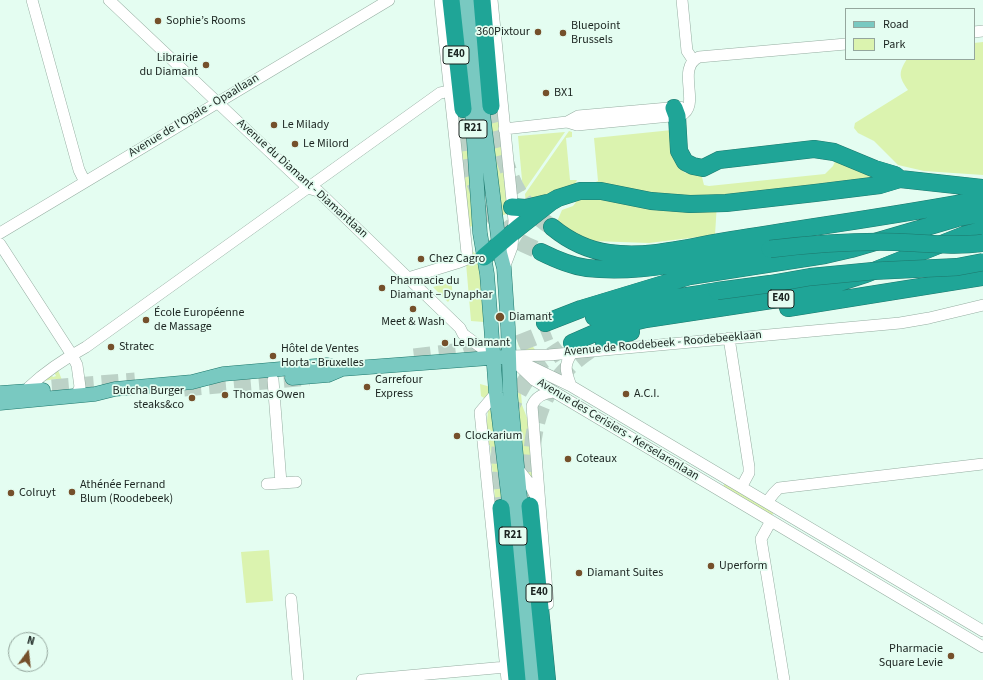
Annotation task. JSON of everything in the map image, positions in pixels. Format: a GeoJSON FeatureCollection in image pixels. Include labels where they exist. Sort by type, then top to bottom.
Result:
{"type":"FeatureCollection","features":[{"type":"Feature","properties":{"kind":"highway","name":"E40"},"geometry":{"type":"LineString","coordinates":[[451,0],[463,109]]}},
{"type":"Feature","properties":{"kind":"highway","name":"E40"},"geometry":{"type":"LineString","coordinates":[[482,0],[491,106]]}},
{"type":"Feature","properties":{"kind":"highway"},"geometry":{"type":"LineString","coordinates":[[680,108],[679,151],[685,162],[693,166],[703,168],[718,160],[814,149],[834,152],[875,169],[895,175],[900,179]]}},
{"type":"Feature","properties":{"kind":"highway"},"geometry":{"type":"LineString","coordinates":[[484,257],[551,202],[558,198],[580,191],[601,191],[671,204],[726,203],[880,185],[900,179],[983,188]]}},
{"type":"Feature","properties":{"kind":"highway"},"geometry":{"type":"LineString","coordinates":[[552,227],[574,242],[591,250],[609,253],[646,254],[983,199]]}},
{"type":"Feature","properties":{"kind":"highway"},"geometry":{"type":"LineString","coordinates":[[512,207],[522,206],[526,208],[551,202]]}},
{"type":"Feature","properties":{"kind":"highway","name":"E40"},"geometry":{"type":"LineString","coordinates":[[983,213],[957,218],[856,248],[825,255],[690,276],[581,309],[547,327],[658,301],[810,277],[873,271],[958,266],[983,262]]}},
{"type":"Feature","properties":{"kind":"highway","name":"E40"},"geometry":{"type":"LineString","coordinates":[[572,348],[604,329],[646,319],[798,296],[866,274],[983,230]]}},
{"type":"Feature","properties":{"kind":"highway"},"geometry":{"type":"LineString","coordinates":[[541,252],[553,258],[580,266],[631,269],[652,268],[806,244],[847,242],[983,244]]}},
{"type":"Feature","properties":{"kind":"highway","name":"E40"},"geometry":{"type":"LineString","coordinates":[[604,342],[623,334],[645,329],[718,319],[983,277]]}},
{"type":"Feature","properties":{"kind":"highway","name":"E40"},"geometry":{"type":"LineString","coordinates":[[535,504],[547,680]]}},
{"type":"Feature","properties":{"kind":"highway"},"geometry":{"type":"LineString","coordinates":[[501,508],[517,680]]}},
{"type":"Feature","properties":{"kind":"main road","name":"R21"},"geometry":{"type":"LineString","coordinates":[[462,0],[472,110],[480,233],[487,274],[496,393],[527,680]]}},
{"type":"Feature","properties":{"kind":"main road","name":"R21"},"geometry":{"type":"LineString","coordinates":[[472,0],[482,106],[499,246],[504,268],[510,391],[537,680]]}},
{"type":"Feature","properties":{"kind":"main road","name":"Avenue de Roodebeek - Roodebeeklaan"},"geometry":{"type":"LineString","coordinates":[[0,393],[32,395],[78,391],[95,394],[115,389],[192,382],[224,384],[273,380],[328,375],[342,369],[509,356]]}},
{"type":"Feature","properties":{"kind":"main road","name":"Avenue de Roodebeek - Roodebeeklaan"},"geometry":{"type":"LineString","coordinates":[[192,382],[223,374],[290,368],[327,365],[342,369]]}},
{"type":"Feature","properties":{"kind":"main road"},"geometry":{"type":"LineString","coordinates":[[273,380],[290,368]]}},
{"type":"Feature","properties":{"kind":"main road","name":"Avenue de Roodebeek - Roodebeeklaan"},"geometry":{"type":"LineString","coordinates":[[0,403],[32,395]]}},
{"type":"Feature","properties":{"kind":"street"},"geometry":{"type":"LineString","coordinates":[[32,0],[79,170],[85,182]]}},
{"type":"Feature","properties":{"kind":"street","name":"Avenue du Diamant - Diamantlaan"},"geometry":{"type":"LineString","coordinates":[[109,0],[308,188],[318,191],[460,328],[463,334],[494,357]]}},
{"type":"Feature","properties":{"kind":"street","name":"Avenue de l'Opale - Opaallaan"},"geometry":{"type":"LineString","coordinates":[[0,233],[389,0]]}},
{"type":"Feature","properties":{"kind":"street"},"geometry":{"type":"LineString","coordinates":[[408,278],[465,260],[467,253],[440,0]]}},
{"type":"Feature","properties":{"kind":"street"},"geometry":{"type":"LineString","coordinates":[[492,0],[514,232],[512,247],[504,268]]}},
{"type":"Feature","properties":{"kind":"street"},"geometry":{"type":"LineString","coordinates":[[682,0],[686,46],[688,54],[693,60]]}},
{"type":"Feature","properties":{"kind":"street"},"geometry":{"type":"LineString","coordinates":[[504,129],[567,122],[577,125],[680,108],[690,98],[689,69],[693,60],[699,57],[845,44]]}},
{"type":"Feature","properties":{"kind":"street"},"geometry":{"type":"LineString","coordinates":[[32,395],[29,387],[35,381],[86,347],[440,93],[450,91]]}},
{"type":"Feature","properties":{"kind":"street"},"geometry":{"type":"LineString","coordinates":[[0,244],[72,355],[77,366],[78,391]]}},
{"type":"Feature","properties":{"kind":"street","name":"Avenue de Roodebeek - Roodebeeklaan"},"geometry":{"type":"LineString","coordinates":[[509,356],[572,348],[729,338],[914,321],[983,305]]}},
{"type":"Feature","properties":{"kind":"street"},"geometry":{"type":"LineString","coordinates":[[729,338],[749,467],[749,473],[742,486]]}},
{"type":"Feature","properties":{"kind":"street"},"geometry":{"type":"LineString","coordinates":[[571,386],[565,370],[572,348]]}},
{"type":"Feature","properties":{"kind":"street","name":"Avenue des Cerisiers - Kerselarenlaan"},"geometry":{"type":"LineString","coordinates":[[509,356],[571,386],[742,486],[983,631]]}},
{"type":"Feature","properties":{"kind":"street","name":"Avenue des Cerisiers - Kerselarenlaan"},"geometry":{"type":"LineString","coordinates":[[509,356],[534,380],[983,647]]}},
{"type":"Feature","properties":{"kind":"street"},"geometry":{"type":"LineString","coordinates":[[273,380],[281,483]]}},
{"type":"Feature","properties":{"kind":"street"},"geometry":{"type":"LineString","coordinates":[[554,392],[547,392],[537,397],[532,406],[535,504],[555,680]]}},
{"type":"Feature","properties":{"kind":"street"},"geometry":{"type":"LineString","coordinates":[[496,393],[480,412],[507,680]]}},
{"type":"Feature","properties":{"kind":"street"},"geometry":{"type":"LineString","coordinates":[[768,502],[779,488],[983,464]]}},
{"type":"Feature","properties":{"kind":"street"},"geometry":{"type":"LineString","coordinates":[[518,469],[529,483],[535,504]]}},
{"type":"Feature","properties":{"kind":"street","name":"Avenue des Cerisiers - Kerselarenlaan"},"geometry":{"type":"LineString","coordinates":[[706,483],[714,470]]}},
{"type":"Feature","properties":{"kind":"street"},"geometry":{"type":"LineString","coordinates":[[267,484],[296,482]]}},
{"type":"Feature","properties":{"kind":"street"},"geometry":{"type":"LineString","coordinates":[[771,521],[761,540],[784,680]]}},
{"type":"Feature","properties":{"kind":"street"},"geometry":{"type":"LineString","coordinates":[[881,586],[888,574]]}},
{"type":"Feature","properties":{"kind":"street"},"geometry":{"type":"LineString","coordinates":[[291,598],[298,680]]}},
{"type":"Feature","properties":{"kind":"street"},"geometry":{"type":"LineString","coordinates":[[362,680],[506,667]]}},
{"type":"Feature","properties":{"kind":"green space"},"geometry":{"type":"Polygon","coordinates":[[[983,42],[983,175],[924,171],[898,165],[874,141],[858,133],[854,128],[855,123],[908,90],[901,78],[902,68],[906,60],[975,60],[975,43],[983,42]]]}},
{"type":"Feature","properties":{"kind":"green space"},"geometry":{"type":"Polygon","coordinates":[[[499,106],[509,213],[501,216],[488,107],[499,106]]]}},
{"type":"Feature","properties":{"kind":"green space"},"geometry":{"type":"Polygon","coordinates":[[[458,109],[467,109],[475,225],[467,228],[456,123],[460,123],[458,109]]]}},
{"type":"Feature","properties":{"kind":"green space"},"geometry":{"type":"Polygon","coordinates":[[[672,130],[673,158],[685,173],[701,173],[704,185],[709,186],[825,174],[833,166],[837,157],[885,175],[717,203],[715,235],[649,243],[592,241],[556,224],[562,210],[573,206],[589,185],[598,181],[594,138],[672,130]]]}},
{"type":"Feature","properties":{"kind":"green space"},"geometry":{"type":"Polygon","coordinates":[[[569,131],[572,132],[572,137],[566,138],[570,180],[577,180],[575,184],[526,204],[525,194],[569,131]]]}},
{"type":"Feature","properties":{"kind":"green space"},"geometry":{"type":"Polygon","coordinates":[[[565,132],[524,191],[523,191],[518,136],[565,132]]]}},
{"type":"Feature","properties":{"kind":"green space"},"geometry":{"type":"Polygon","coordinates":[[[471,250],[478,257],[484,322],[471,321],[466,263],[471,250]]]}},
{"type":"Feature","properties":{"kind":"green space"},"geometry":{"type":"Polygon","coordinates":[[[451,282],[452,293],[448,302],[433,287],[451,282]]]}},
{"type":"Feature","properties":{"kind":"green space"},"geometry":{"type":"Polygon","coordinates":[[[517,336],[526,337],[536,351],[521,349],[518,345],[517,336]]]}},
{"type":"Feature","properties":{"kind":"green space"},"geometry":{"type":"Polygon","coordinates":[[[58,370],[62,380],[56,379],[42,381],[51,375],[53,377],[56,376],[54,372],[58,370]]]}},
{"type":"Feature","properties":{"kind":"green space"},"geometry":{"type":"Polygon","coordinates":[[[480,384],[491,387],[488,395],[484,398],[481,396],[480,384]]]}},
{"type":"Feature","properties":{"kind":"green space"},"geometry":{"type":"Polygon","coordinates":[[[518,392],[521,393],[522,405],[529,423],[535,484],[523,467],[518,392]]]}},
{"type":"Feature","properties":{"kind":"green space"},"geometry":{"type":"Polygon","coordinates":[[[488,411],[492,411],[505,508],[496,508],[490,445],[486,445],[488,411]]]}},
{"type":"Feature","properties":{"kind":"green space"},"geometry":{"type":"Polygon","coordinates":[[[725,483],[774,512],[771,517],[722,488],[725,483]]]}},
{"type":"Feature","properties":{"kind":"green space"},"geometry":{"type":"Polygon","coordinates":[[[269,550],[273,601],[246,603],[241,552],[269,550]]]}},
{"type":"Feature","properties":{"kind":"tunnel"},"geometry":{"type":"LineString","coordinates":[[491,106],[504,158],[516,189],[525,203],[537,216],[552,227]]}},
{"type":"Feature","properties":{"kind":"tunnel"},"geometry":{"type":"LineString","coordinates":[[463,109],[468,161],[474,182],[484,203],[505,230],[513,237],[523,244],[541,252]]}},
{"type":"Feature","properties":{"kind":"tunnel"},"geometry":{"type":"LineString","coordinates":[[495,353],[550,331]]}},
{"type":"Feature","properties":{"kind":"tunnel"},"geometry":{"type":"LineString","coordinates":[[414,357],[462,351],[494,341]]}},
{"type":"Feature","properties":{"kind":"tunnel"},"geometry":{"type":"LineString","coordinates":[[530,497],[532,450],[540,410],[549,392],[561,376],[577,360],[598,345]]}},
{"type":"Feature","properties":{"kind":"tunnel"},"geometry":{"type":"LineString","coordinates":[[507,415],[521,388],[534,369],[563,348]]}},
{"type":"Feature","properties":{"kind":"tunnel"},"geometry":{"type":"LineString","coordinates":[[184,388],[309,377]]}},
{"type":"Feature","properties":{"kind":"tunnel"},"geometry":{"type":"LineString","coordinates":[[27,390],[135,381]]}},
{"type":"Feature","properties":{"kind":"tunnel"},"geometry":{"type":"LineString","coordinates":[[500,447],[498,479],[501,508]]}},
{"type":"Feature","properties":{"kind":"place","name":"Sophie’s Rooms"},"geometry":{"type":"Point","coordinates":[158,21]}},
{"type":"Feature","properties":{"kind":"place","name":"360Pixtour"},"geometry":{"type":"Point","coordinates":[538,32]}},
{"type":"Feature","properties":{"kind":"place","name":"Bluepoint Brussels"},"geometry":{"type":"Point","coordinates":[563,33]}},
{"type":"Feature","properties":{"kind":"place","name":"Librairie du Diamant"},"geometry":{"type":"Point","coordinates":[206,65]}},
{"type":"Feature","properties":{"kind":"place","name":"BX1"},"geometry":{"type":"Point","coordinates":[546,93]}},
{"type":"Feature","properties":{"kind":"place","name":"Le Milady"},"geometry":{"type":"Point","coordinates":[274,125]}},
{"type":"Feature","properties":{"kind":"place","name":"Le Milord"},"geometry":{"type":"Point","coordinates":[295,144]}},
{"type":"Feature","properties":{"kind":"place","name":"Chez Cagro"},"geometry":{"type":"Point","coordinates":[421,259]}},
{"type":"Feature","properties":{"kind":"place","name":"Pharmacie du Diamant – Dynaphar"},"geometry":{"type":"Point","coordinates":[382,288]}},
{"type":"Feature","properties":{"kind":"place","name":"Meet & Wash"},"geometry":{"type":"Point","coordinates":[413,309]}},
{"type":"Feature","properties":{"kind":"place","name":"Diamant"},"geometry":{"type":"Point","coordinates":[500,317]}},
{"type":"Feature","properties":{"kind":"place","name":"École Européenne de Massage"},"geometry":{"type":"Point","coordinates":[146,320]}},
{"type":"Feature","properties":{"kind":"place","name":"Le Diamant"},"geometry":{"type":"Point","coordinates":[445,343]}},
{"type":"Feature","properties":{"kind":"place","name":"Stratec"},"geometry":{"type":"Point","coordinates":[111,347]}},
{"type":"Feature","properties":{"kind":"place","name":"Hôtel de Ventes Horta - Bruxelles"},"geometry":{"type":"Point","coordinates":[273,356]}},
{"type":"Feature","properties":{"kind":"place","name":"Carrefour Express"},"geometry":{"type":"Point","coordinates":[367,387]}},
{"type":"Feature","properties":{"kind":"place","name":"A.C.I."},"geometry":{"type":"Point","coordinates":[626,394]}},
{"type":"Feature","properties":{"kind":"place","name":"Thomas Owen"},"geometry":{"type":"Point","coordinates":[225,395]}},
{"type":"Feature","properties":{"kind":"place","name":"Butcha Burger steaks&co"},"geometry":{"type":"Point","coordinates":[192,398]}},
{"type":"Feature","properties":{"kind":"place","name":"Clockarium"},"geometry":{"type":"Point","coordinates":[457,436]}},
{"type":"Feature","properties":{"kind":"place","name":"Coteaux"},"geometry":{"type":"Point","coordinates":[568,459]}},
{"type":"Feature","properties":{"kind":"place","name":"Athénée Fernand Blum (Roodebeek)"},"geometry":{"type":"Point","coordinates":[72,492]}},
{"type":"Feature","properties":{"kind":"place","name":"Colruyt"},"geometry":{"type":"Point","coordinates":[11,493]}},
{"type":"Feature","properties":{"kind":"place","name":"Uperform"},"geometry":{"type":"Point","coordinates":[711,566]}},
{"type":"Feature","properties":{"kind":"place","name":"Diamant Suites"},"geometry":{"type":"Point","coordinates":[579,573]}},
{"type":"Feature","properties":{"kind":"place","name":"Pharmacie Square Levie"},"geometry":{"type":"Point","coordinates":[951,656]}}]}
